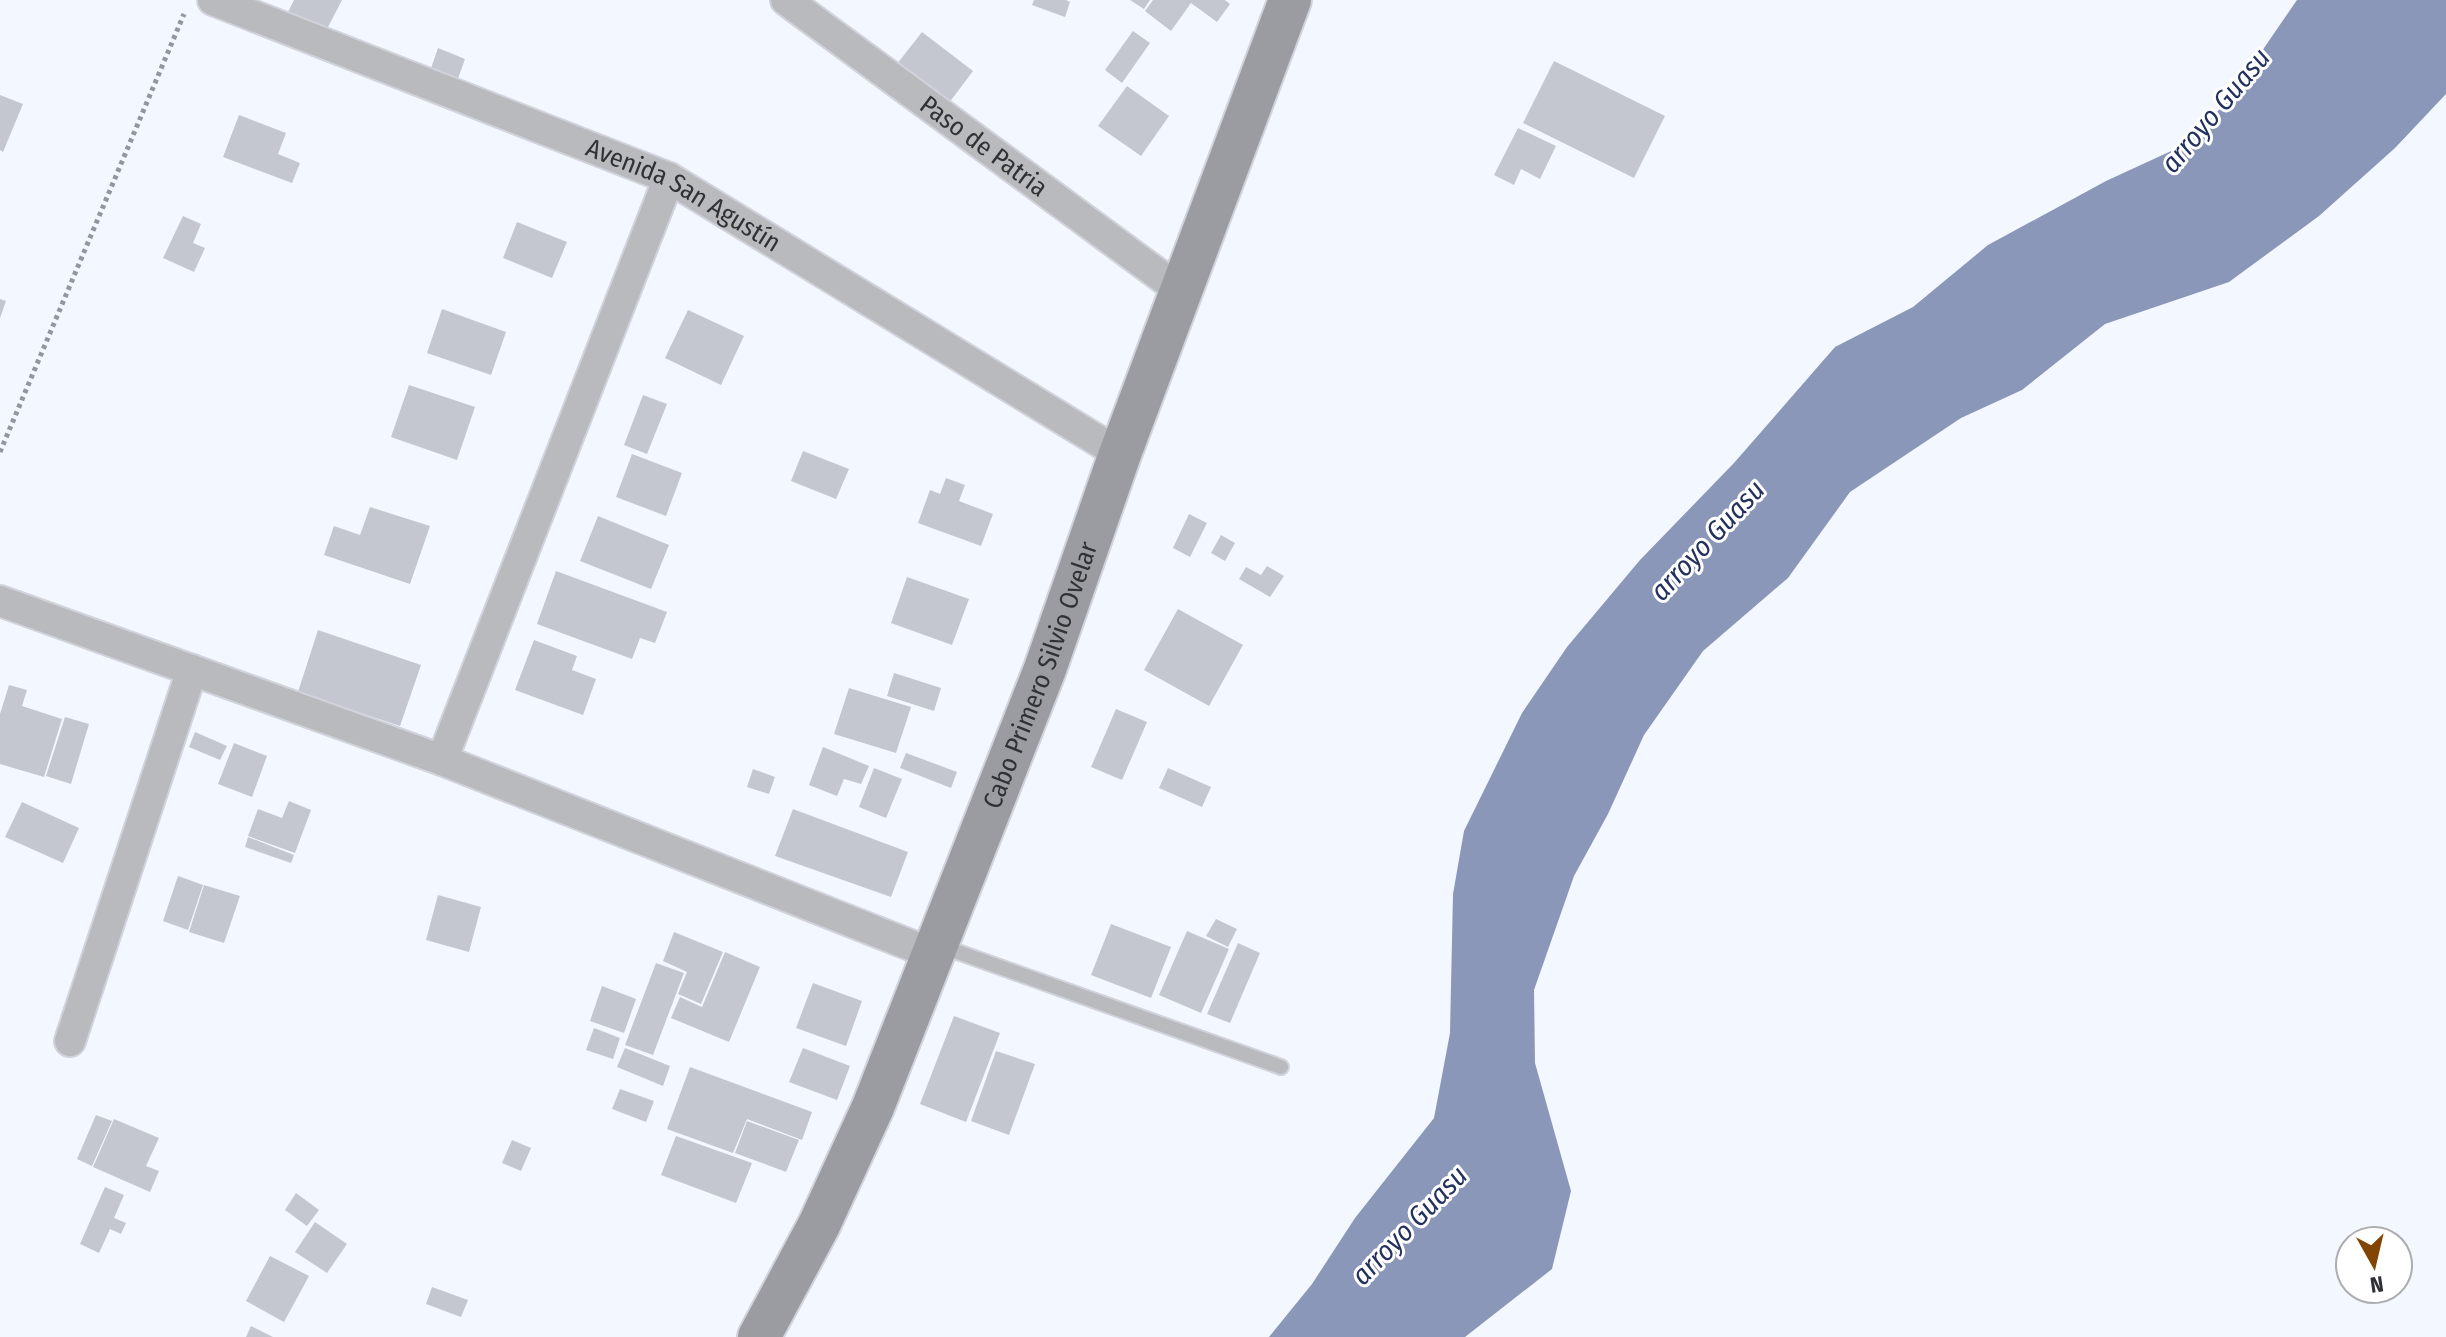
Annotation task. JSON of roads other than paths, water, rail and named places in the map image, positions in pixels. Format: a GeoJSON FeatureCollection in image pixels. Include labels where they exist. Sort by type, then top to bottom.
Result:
{"type":"FeatureCollection","features":[{"type":"Feature","properties":{"kind":"main road","name":"Cabo Primero Silvio Ovelar"},"geometry":{"type":"LineString","coordinates":[[759,1337],[819,1225],[873,1107],[1045,669],[1120,454],[1290,0]]}},
{"type":"Feature","properties":{"kind":"street","name":"Avenida San Agustín"},"geometry":{"type":"LineString","coordinates":[[213,0],[669,178],[1120,454]]}},
{"type":"Feature","properties":{"kind":"street","name":"Paso de Patria"},"geometry":{"type":"LineString","coordinates":[[786,0],[1181,291]]}},
{"type":"Feature","properties":{"kind":"street"},"geometry":{"type":"LineString","coordinates":[[442,760],[669,178]]}},
{"type":"Feature","properties":{"kind":"street"},"geometry":{"type":"LineString","coordinates":[[0,601],[442,760],[935,949]]}},
{"type":"Feature","properties":{"kind":"street"},"geometry":{"type":"LineString","coordinates":[[70,1041],[192,670]]}},
{"type":"Feature","properties":{"kind":"lane"},"geometry":{"type":"LineString","coordinates":[[935,949],[1281,1067]]}},
{"type":"Feature","properties":{"kind":"water","name":"arroyo Guasu"},"geometry":{"type":"Polygon","coordinates":[[[2297,0],[2446,0],[2446,94],[2395,148],[2319,216],[2229,282],[2105,324],[2022,390],[1961,418],[1850,492],[1788,578],[1703,651],[1644,735],[1608,814],[1574,876],[1534,990],[1535,1063],[1571,1191],[1552,1269],[1465,1337],[1269,1337],[1312,1284],[1355,1218],[1434,1118],[1450,1033],[1453,894],[1464,831],[1522,713],[1567,647],[1640,560],[1734,463],[1835,347],[1913,307],[1988,245],[2106,181],[2182,146],[2227,102],[2297,0]]]}}]}
